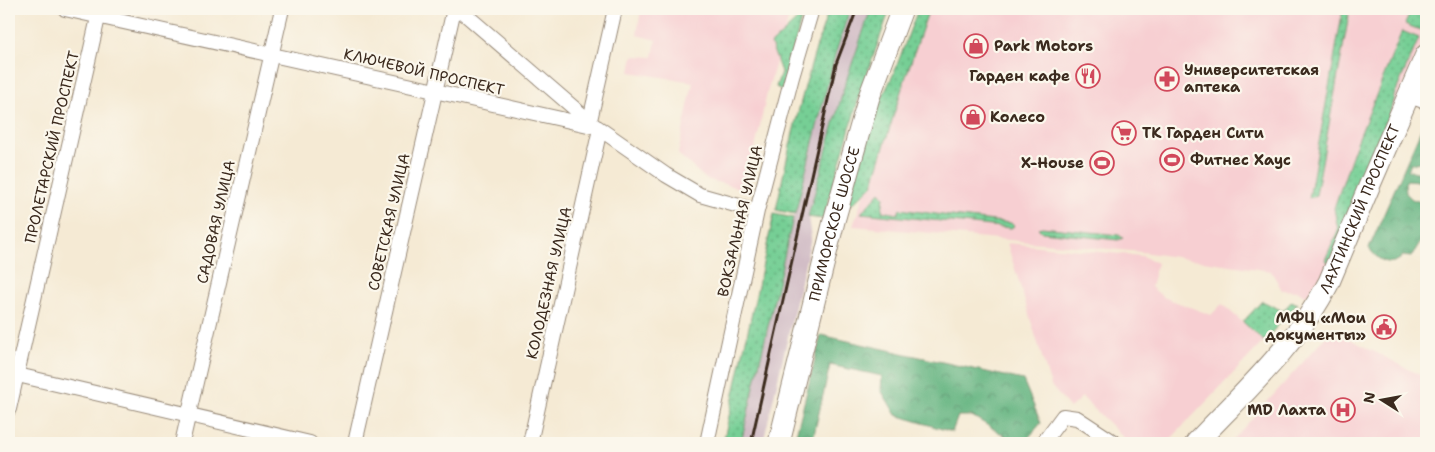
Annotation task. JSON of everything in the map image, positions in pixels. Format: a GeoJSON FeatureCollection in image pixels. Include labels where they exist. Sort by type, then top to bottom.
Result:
{"type":"FeatureCollection","features":[{"type":"Feature","properties":{"kind":"main road","name":"ПРИМОРСКОЕ ШОССЕ"},"geometry":{"type":"LineString","coordinates":[[779,443],[834,221],[870,96],[902,9]]}},
{"type":"Feature","properties":{"kind":"main road","name":"ЛАХТИНСКИЙ ПРОСПЕКТ"},"geometry":{"type":"LineString","coordinates":[[1196,443],[1283,350],[1300,330],[1322,297],[1370,182],[1418,99],[1426,55]]}},
{"type":"Feature","properties":{"kind":"street","name":"КЛЮЧЕВОЙ ПРОСПЕКТ"},"geometry":{"type":"LineString","coordinates":[[65,9],[99,12],[272,55],[594,125],[666,175],[700,195],[757,211]]}},
{"type":"Feature","properties":{"kind":"street","name":"САДОВАЯ УЛИЦА"},"geometry":{"type":"LineString","coordinates":[[182,443],[282,9]]}},
{"type":"Feature","properties":{"kind":"street","name":"СОВЕТСКАЯ УЛИЦА"},"geometry":{"type":"LineString","coordinates":[[355,443],[454,9]]}},
{"type":"Feature","properties":{"kind":"street"},"geometry":{"type":"LineString","coordinates":[[459,9],[594,125]]}},
{"type":"Feature","properties":{"kind":"street","name":"КОЛОДЕЗНАЯ УЛИЦА"},"geometry":{"type":"LineString","coordinates":[[530,443],[594,125],[615,9]]}},
{"type":"Feature","properties":{"kind":"street","name":"ВОКЗАЛЬНАЯ УЛИЦА"},"geometry":{"type":"LineString","coordinates":[[707,443],[757,211],[812,9]]}},
{"type":"Feature","properties":{"kind":"street","name":"ПРОЛЕТАРСКИЙ ПРОСПЕКТ"},"geometry":{"type":"LineString","coordinates":[[9,409],[13,374],[99,12]]}},
{"type":"Feature","properties":{"kind":"street"},"geometry":{"type":"LineString","coordinates":[[13,374],[310,443]]}},
{"type":"Feature","properties":{"kind":"street"},"geometry":{"type":"LineString","coordinates":[[1044,443],[1064,416],[1077,418],[1115,443]]}},
{"type":"Feature","properties":{"kind":"shaded area"},"geometry":{"type":"Polygon","coordinates":[[[641,9],[747,9],[789,17],[767,93],[746,190],[706,179],[678,154],[693,82],[630,72],[633,56],[653,57],[656,40],[637,35],[641,9]]]}},
{"type":"Feature","properties":{"kind":"shaded area"},"geometry":{"type":"Polygon","coordinates":[[[850,9],[871,9],[845,84],[808,217],[811,238],[763,443],[741,443],[793,218],[835,55],[850,9]]]}},
{"type":"Feature","properties":{"kind":"shaded area"},"geometry":{"type":"Polygon","coordinates":[[[927,9],[1426,9],[1426,33],[1327,267],[1306,297],[1297,291],[1282,290],[1271,271],[1142,252],[853,226],[927,9]]]}},
{"type":"Feature","properties":{"kind":"shaded area"},"geometry":{"type":"Polygon","coordinates":[[[1007,243],[1142,256],[1157,263],[1151,287],[1163,297],[1211,315],[1222,304],[1264,341],[1167,443],[1129,443],[1082,397],[1070,408],[1051,386],[1007,243]]]}},
{"type":"Feature","properties":{"kind":"shaded area","name":"MD Лахта"},"geometry":{"type":"Polygon","coordinates":[[[1332,330],[1426,378],[1426,443],[1230,443],[1332,330]]]}},
{"type":"Feature","properties":{"kind":"green space"},"geometry":{"type":"Polygon","coordinates":[[[799,9],[804,9],[782,90],[776,87],[781,72],[771,44],[798,19],[799,9]]]}},
{"type":"Feature","properties":{"kind":"green space"},"geometry":{"type":"Polygon","coordinates":[[[829,9],[850,9],[835,55],[795,214],[776,210],[799,108],[829,9]]]}},
{"type":"Feature","properties":{"kind":"green space"},"geometry":{"type":"Polygon","coordinates":[[[871,9],[890,9],[860,94],[823,219],[808,217],[845,84],[871,9]]]}},
{"type":"Feature","properties":{"kind":"green space"},"geometry":{"type":"Polygon","coordinates":[[[918,9],[929,9],[872,186],[851,205],[848,204],[873,116],[894,73],[918,9]]]}},
{"type":"Feature","properties":{"kind":"green space"},"geometry":{"type":"Polygon","coordinates":[[[1343,9],[1349,15],[1316,195],[1309,198],[1343,9]]]}},
{"type":"Feature","properties":{"kind":"green space"},"geometry":{"type":"Polygon","coordinates":[[[1412,9],[1426,9],[1426,20],[1422,31],[1405,24],[1412,9]]]}},
{"type":"Feature","properties":{"kind":"green space"},"geometry":{"type":"Polygon","coordinates":[[[1402,31],[1419,38],[1394,96],[1385,134],[1330,263],[1325,260],[1338,230],[1334,208],[1354,150],[1402,31]]]}},
{"type":"Feature","properties":{"kind":"green space"},"geometry":{"type":"Polygon","coordinates":[[[1426,118],[1426,164],[1419,162],[1411,164],[1408,170],[1426,174],[1426,186],[1418,181],[1407,180],[1405,183],[1406,193],[1412,199],[1426,204],[1426,236],[1424,236],[1411,257],[1403,256],[1394,262],[1384,261],[1369,248],[1426,118]]]}},
{"type":"Feature","properties":{"kind":"green space"},"geometry":{"type":"Polygon","coordinates":[[[880,192],[884,197],[882,211],[898,214],[900,209],[1011,223],[1014,226],[1011,228],[861,213],[880,192]]]}},
{"type":"Feature","properties":{"kind":"green space"},"geometry":{"type":"Polygon","coordinates":[[[774,214],[793,218],[741,443],[723,443],[774,214]]]}},
{"type":"Feature","properties":{"kind":"green space"},"geometry":{"type":"Polygon","coordinates":[[[1038,228],[1119,235],[1123,238],[1118,240],[1042,232],[1038,228]]]}},
{"type":"Feature","properties":{"kind":"green space"},"geometry":{"type":"Polygon","coordinates":[[[1262,301],[1283,311],[1292,301],[1297,304],[1264,341],[1243,322],[1262,301]]]}},
{"type":"Feature","properties":{"kind":"green space"},"geometry":{"type":"Polygon","coordinates":[[[821,335],[1023,380],[1041,423],[1024,443],[1017,443],[972,416],[958,416],[952,432],[896,415],[881,390],[882,376],[830,365],[812,443],[794,443],[821,335]]]}},
{"type":"Feature","properties":{"kind":"railway"},"geometry":{"type":"LineString","coordinates":[[751,443],[836,64],[857,9]]}},
{"type":"Feature","properties":{"kind":"place","name":"Park Motors"},"geometry":{"type":"Point","coordinates":[976,46]}},
{"type":"Feature","properties":{"kind":"place","name":"Гарден кафе"},"geometry":{"type":"Point","coordinates":[1088,76]}},
{"type":"Feature","properties":{"kind":"place","name":"Университетская аптека"},"geometry":{"type":"Point","coordinates":[1167,79]}},
{"type":"Feature","properties":{"kind":"place","name":"Колесо"},"geometry":{"type":"Point","coordinates":[973,117]}},
{"type":"Feature","properties":{"kind":"place","name":"ТК Гарден Сити"},"geometry":{"type":"Point","coordinates":[1124,133]}},
{"type":"Feature","properties":{"kind":"place","name":"Фитнес Хаус"},"geometry":{"type":"Point","coordinates":[1172,160]}},
{"type":"Feature","properties":{"kind":"place","name":"X-House"},"geometry":{"type":"Point","coordinates":[1102,163]}},
{"type":"Feature","properties":{"kind":"place","name":"МФЦ «Мои документы»"},"geometry":{"type":"Point","coordinates":[1384,327]}},
{"type":"Feature","properties":{"kind":"place","name":"MD Лахта"},"geometry":{"type":"Point","coordinates":[1343,410]}}]}
